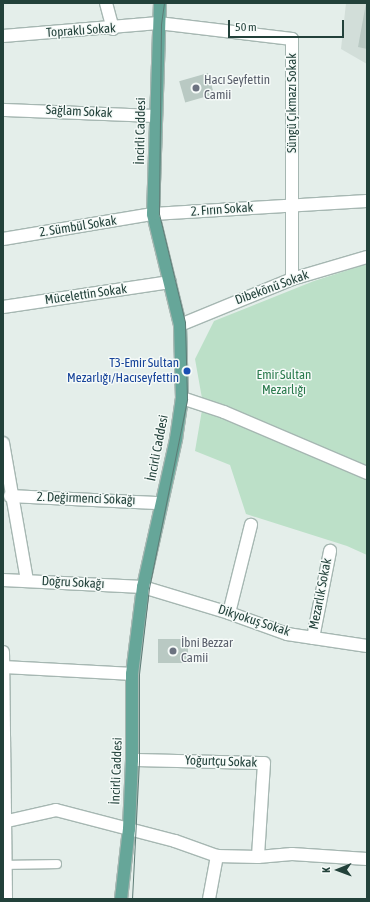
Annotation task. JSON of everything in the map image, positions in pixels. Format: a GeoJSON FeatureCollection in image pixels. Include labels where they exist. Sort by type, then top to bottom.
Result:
{"type":"FeatureCollection","features":[{"type":"Feature","properties":{"kind":"main road","name":"İncirli Caddesi"},"geometry":{"type":"LineString","coordinates":[[120,899],[129,829],[132,760],[132,674],[143,587],[176,439],[182,398],[180,325],[153,214],[158,23],[160,3]]}},
{"type":"Feature","properties":{"kind":"street"},"geometry":{"type":"LineString","coordinates":[[106,3],[113,29]]}},
{"type":"Feature","properties":{"kind":"street","name":"Topraklı Sokak"},"geometry":{"type":"LineString","coordinates":[[3,36],[113,29],[158,23]]}},
{"type":"Feature","properties":{"kind":"street","name":"Süngü Çıkmazı Sokak"},"geometry":{"type":"LineString","coordinates":[[158,23],[292,39],[291,206]]}},
{"type":"Feature","properties":{"kind":"street","name":"Sağlam Sokak"},"geometry":{"type":"LineString","coordinates":[[3,110],[155,116]]}},
{"type":"Feature","properties":{"kind":"street","name":"2. Fırın Sokak"},"geometry":{"type":"LineString","coordinates":[[153,214],[367,201]]}},
{"type":"Feature","properties":{"kind":"street"},"geometry":{"type":"LineString","coordinates":[[291,206],[292,279]]}},
{"type":"Feature","properties":{"kind":"street","name":"2. Sümbül Sokak"},"geometry":{"type":"LineString","coordinates":[[3,239],[153,214]]}},
{"type":"Feature","properties":{"kind":"street","name":"Dibekönü Sokak"},"geometry":{"type":"LineString","coordinates":[[180,325],[292,279],[367,257]]}},
{"type":"Feature","properties":{"kind":"street","name":"Mücelettin Sokak"},"geometry":{"type":"LineString","coordinates":[[3,307],[170,282]]}},
{"type":"Feature","properties":{"kind":"street"},"geometry":{"type":"LineString","coordinates":[[182,398],[224,412],[367,473]]}},
{"type":"Feature","properties":{"kind":"street"},"geometry":{"type":"LineString","coordinates":[[3,450],[10,496],[27,580]]}},
{"type":"Feature","properties":{"kind":"street","name":"2. Değirmenci Sokağı"},"geometry":{"type":"LineString","coordinates":[[10,496],[161,502]]}},
{"type":"Feature","properties":{"kind":"street"},"geometry":{"type":"LineString","coordinates":[[229,613],[251,525]]}},
{"type":"Feature","properties":{"kind":"street","name":"Mezarlık Sokak"},"geometry":{"type":"LineString","coordinates":[[313,638],[330,551]]}},
{"type":"Feature","properties":{"kind":"street","name":"Doğru Sokağı"},"geometry":{"type":"LineString","coordinates":[[3,580],[143,587]]}},
{"type":"Feature","properties":{"kind":"street","name":"Dikyokuş Sokak"},"geometry":{"type":"LineString","coordinates":[[143,587],[229,613],[287,634],[367,646]]}},
{"type":"Feature","properties":{"kind":"street"},"geometry":{"type":"LineString","coordinates":[[3,652],[6,899]]}},
{"type":"Feature","properties":{"kind":"street"},"geometry":{"type":"LineString","coordinates":[[4,667],[132,674]]}},
{"type":"Feature","properties":{"kind":"street","name":"Yoğurtçu Sokak"},"geometry":{"type":"LineString","coordinates":[[132,760],[264,763],[258,857]]}},
{"type":"Feature","properties":{"kind":"street"},"geometry":{"type":"LineString","coordinates":[[4,822],[56,810],[175,841],[217,856],[258,857],[292,854],[367,859]]}},
{"type":"Feature","properties":{"kind":"street"},"geometry":{"type":"LineString","coordinates":[[209,899],[217,856]]}},
{"type":"Feature","properties":{"kind":"lane"},"geometry":{"type":"LineString","coordinates":[[5,865],[57,864]]}},
{"type":"Feature","properties":{"kind":"shaded area"},"geometry":{"type":"Polygon","coordinates":[[[346,3],[367,3],[367,64],[341,49],[346,3]]]}},
{"type":"Feature","properties":{"kind":"green space","name":"Emir Sultan Mezarlığı"},"geometry":{"type":"Polygon","coordinates":[[[367,264],[367,555],[347,546],[246,514],[230,465],[195,451],[203,404],[195,359],[214,321],[314,281],[367,264]]]}},
{"type":"Feature","properties":{"kind":"building"},"geometry":{"type":"Polygon","coordinates":[[[366,3],[367,4],[367,49],[358,47],[366,3]]]}},
{"type":"Feature","properties":{"kind":"building","name":"Hacı Seyfettin Camii"},"geometry":{"type":"Polygon","coordinates":[[[208,73],[214,94],[185,102],[179,81],[208,73]]]}},
{"type":"Feature","properties":{"kind":"building","name":"İbni Bezzar Camii"},"geometry":{"type":"Polygon","coordinates":[[[158,639],[188,639],[188,663],[158,663],[158,639]]]}},
{"type":"Feature","properties":{"kind":"tram line"},"geometry":{"type":"LineString","coordinates":[[132,899],[139,760],[139,674],[149,588],[187,399],[185,322],[159,214],[161,24],[164,3]]}},
{"type":"Feature","properties":{"kind":"place","name":"Hacı Seyfettin Camii"},"geometry":{"type":"Point","coordinates":[196,88]}},
{"type":"Feature","properties":{"kind":"place","name":"T3-Emir Sultan Mezarlığı/Hacıseyfettin"},"geometry":{"type":"Point","coordinates":[187,371]}},
{"type":"Feature","properties":{"kind":"place","name":"İbni Bezzar Camii"},"geometry":{"type":"Point","coordinates":[173,651]}}]}
